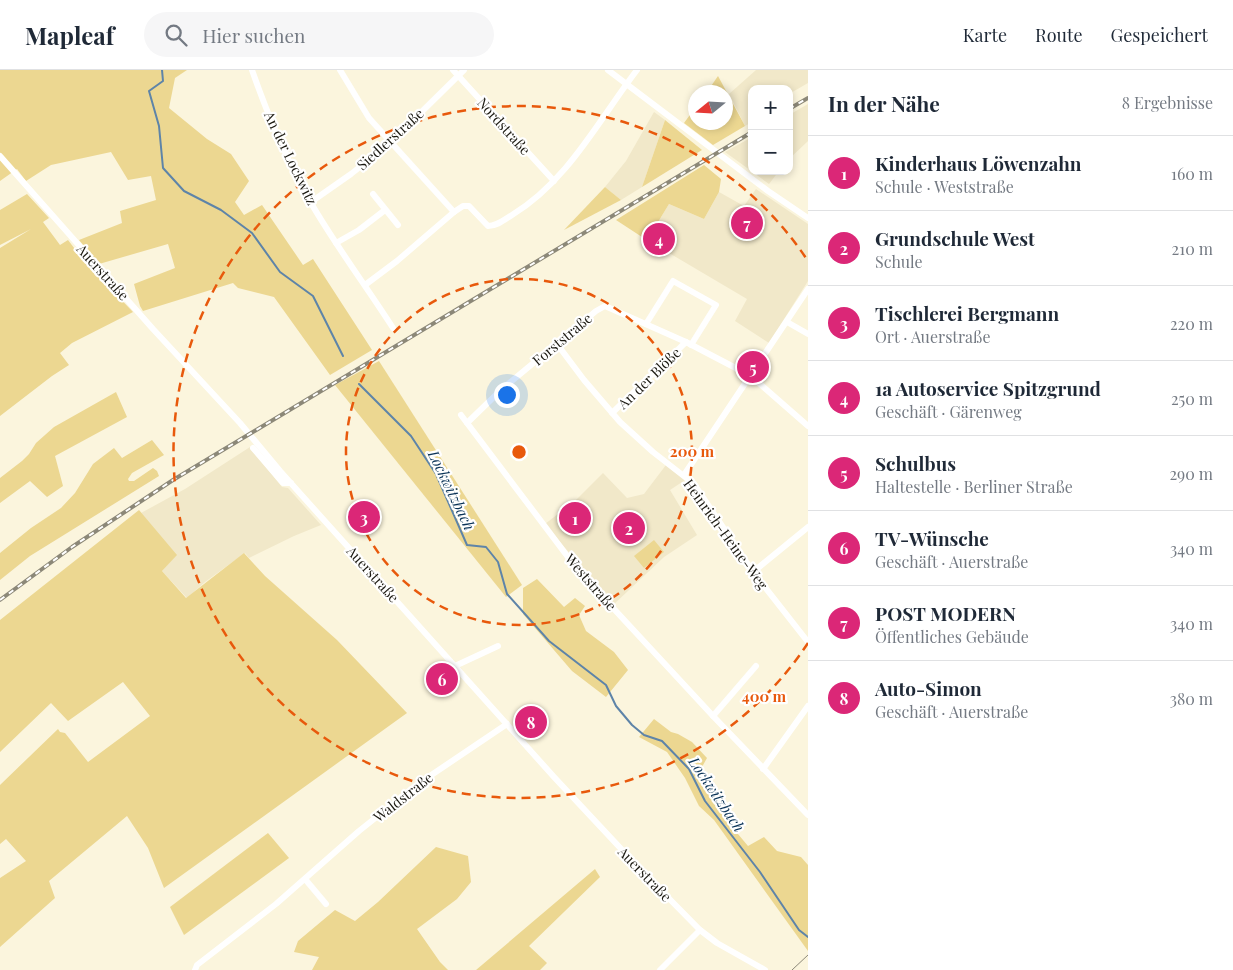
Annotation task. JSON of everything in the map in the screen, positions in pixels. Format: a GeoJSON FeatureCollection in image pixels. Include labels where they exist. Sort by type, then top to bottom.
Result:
{"type":"FeatureCollection","features":[{"type":"Feature","properties":{"kind":"street","name":"An der Lockwitz"},"geometry":{"type":"LineString","coordinates":[[252,70],[270,117],[311,202],[393,328]]}},
{"type":"Feature","properties":{"kind":"street"},"geometry":{"type":"LineString","coordinates":[[340,70],[369,118],[454,212]]}},
{"type":"Feature","properties":{"kind":"street"},"geometry":{"type":"LineString","coordinates":[[608,70],[755,182],[808,218]]}},
{"type":"Feature","properties":{"kind":"street"},"geometry":{"type":"LineString","coordinates":[[365,285],[463,206],[469,206],[488,226],[495,226],[520,210],[554,181],[576,156],[636,70]]}},
{"type":"Feature","properties":{"kind":"street","name":"Siedlerstraße"},"geometry":{"type":"LineString","coordinates":[[311,202],[352,174],[390,143],[459,72]]}},
{"type":"Feature","properties":{"kind":"street","name":"Nordstraße"},"geometry":{"type":"LineString","coordinates":[[459,72],[554,181]]}},
{"type":"Feature","properties":{"kind":"street","name":"Auerstraße"},"geometry":{"type":"LineString","coordinates":[[0,156],[607,834],[700,930],[717,943],[764,970]]}},
{"type":"Feature","properties":{"kind":"street"},"geometry":{"type":"LineString","coordinates":[[373,194],[398,225]]}},
{"type":"Feature","properties":{"kind":"street"},"geometry":{"type":"LineString","coordinates":[[336,242],[359,230],[385,210]]}},
{"type":"Feature","properties":{"kind":"street","name":"An der Blöße"},"geometry":{"type":"LineString","coordinates":[[612,413],[689,344],[716,305],[672,281],[646,324]]}},
{"type":"Feature","properties":{"kind":"street"},"geometry":{"type":"LineString","coordinates":[[684,476],[808,289]]}},
{"type":"Feature","properties":{"kind":"street","name":"Forststraße"},"geometry":{"type":"LineString","coordinates":[[467,423],[501,390],[604,306],[689,344],[751,376],[808,426]]}},
{"type":"Feature","properties":{"kind":"street"},"geometry":{"type":"LineString","coordinates":[[787,322],[808,334]]}},
{"type":"Feature","properties":{"kind":"street","name":"Heinrich-Heine-Weg"},"geometry":{"type":"LineString","coordinates":[[557,344],[612,413],[653,452],[694,484],[753,572],[808,642]]}},
{"type":"Feature","properties":{"kind":"street","name":"Weststraße"},"geometry":{"type":"LineString","coordinates":[[461,415],[577,569],[808,815]]}},
{"type":"Feature","properties":{"kind":"street"},"geometry":{"type":"LineString","coordinates":[[253,448],[283,483],[291,483]]}},
{"type":"Feature","properties":{"kind":"street"},"geometry":{"type":"LineString","coordinates":[[753,572],[808,527]]}},
{"type":"Feature","properties":{"kind":"street"},"geometry":{"type":"LineString","coordinates":[[455,666],[498,646]]}},
{"type":"Feature","properties":{"kind":"street"},"geometry":{"type":"LineString","coordinates":[[713,716],[756,666]]}},
{"type":"Feature","properties":{"kind":"street"},"geometry":{"type":"LineString","coordinates":[[763,769],[808,706]]}},
{"type":"Feature","properties":{"kind":"street","name":"Waldstraße"},"geometry":{"type":"LineString","coordinates":[[196,967],[418,784],[507,724]]}},
{"type":"Feature","properties":{"kind":"street"},"geometry":{"type":"LineString","coordinates":[[305,879],[326,904]]}},
{"type":"Feature","properties":{"kind":"street"},"geometry":{"type":"LineString","coordinates":[[660,970],[700,930]]}},
{"type":"Feature","properties":{"kind":"shaded area"},"geometry":{"type":"Polygon","coordinates":[[[0,70],[187,70],[175,78],[169,108],[207,139],[231,154],[249,181],[235,202],[244,215],[262,205],[303,265],[313,259],[372,350],[330,375],[274,297],[238,288],[233,283],[143,311],[134,284],[175,268],[168,244],[99,264],[79,240],[122,223],[120,211],[156,200],[151,176],[128,180],[111,152],[51,165],[26,181],[17,169],[0,181],[0,70]]]}},
{"type":"Feature","properties":{"kind":"shaded area"},"geometry":{"type":"Polygon","coordinates":[[[756,70],[808,70],[808,83],[793,92],[793,85],[748,85],[748,124],[745,126],[733,102],[733,90],[756,70]]]}},
{"type":"Feature","properties":{"kind":"shaded area"},"geometry":{"type":"Polygon","coordinates":[[[718,76],[723,85],[712,85],[718,76]]]}},
{"type":"Feature","properties":{"kind":"shaded area"},"geometry":{"type":"Polygon","coordinates":[[[733,104],[745,126],[713,145],[693,130],[733,130],[733,104]]]}},
{"type":"Feature","properties":{"kind":"shaded area"},"geometry":{"type":"Polygon","coordinates":[[[808,104],[808,141],[793,155],[793,130],[793,113],[808,104]]]}},
{"type":"Feature","properties":{"kind":"shaded area"},"geometry":{"type":"Polygon","coordinates":[[[654,112],[665,120],[642,187],[621,200],[605,187],[626,161],[654,112]]]}},
{"type":"Feature","properties":{"kind":"shaded area"},"geometry":{"type":"Polygon","coordinates":[[[688,118],[688,126],[684,123],[688,118]]]}},
{"type":"Feature","properties":{"kind":"shaded area"},"geometry":{"type":"Polygon","coordinates":[[[665,120],[702,150],[642,187],[665,120]]]}},
{"type":"Feature","properties":{"kind":"shaded area"},"geometry":{"type":"Polygon","coordinates":[[[748,139],[748,169],[725,152],[748,139]]]}},
{"type":"Feature","properties":{"kind":"shaded area"},"geometry":{"type":"Polygon","coordinates":[[[704,165],[721,179],[719,192],[704,219],[669,204],[655,227],[651,225],[642,237],[616,220],[704,165]]]}},
{"type":"Feature","properties":{"kind":"shaded area"},"geometry":{"type":"Polygon","coordinates":[[[757,175],[776,175],[769,184],[757,175]]]}},
{"type":"Feature","properties":{"kind":"shaded area"},"geometry":{"type":"Polygon","coordinates":[[[605,187],[621,200],[564,230],[605,187]]]}},
{"type":"Feature","properties":{"kind":"shaded area"},"geometry":{"type":"Polygon","coordinates":[[[756,189],[808,224],[808,281],[769,343],[735,321],[747,299],[642,237],[651,225],[655,227],[669,204],[704,219],[719,192],[744,206],[756,189]]]}},
{"type":"Feature","properties":{"kind":"shaded area"},"geometry":{"type":"Polygon","coordinates":[[[27,194],[49,218],[43,222],[60,245],[68,240],[84,261],[133,312],[72,343],[60,353],[69,365],[0,416],[0,248],[31,229],[0,245],[0,210],[27,194]]]}},
{"type":"Feature","properties":{"kind":"shaded area"},"geometry":{"type":"Polygon","coordinates":[[[379,361],[522,585],[506,597],[335,385],[379,361]]]}},
{"type":"Feature","properties":{"kind":"shaded area"},"geometry":{"type":"Polygon","coordinates":[[[116,392],[127,417],[55,456],[63,486],[47,497],[30,481],[0,503],[0,478],[22,461],[36,443],[54,427],[116,392]]]}},
{"type":"Feature","properties":{"kind":"shaded area"},"geometry":{"type":"Polygon","coordinates":[[[152,440],[164,455],[132,473],[128,479],[129,481],[134,481],[153,468],[159,476],[30,556],[0,580],[0,553],[31,528],[61,508],[75,493],[93,464],[114,448],[122,458],[152,440]]]}},
{"type":"Feature","properties":{"kind":"shaded area"},"geometry":{"type":"Polygon","coordinates":[[[250,447],[282,487],[288,488],[321,525],[249,558],[245,553],[205,582],[187,598],[162,571],[176,555],[141,513],[185,489],[250,447]]]}},
{"type":"Feature","properties":{"kind":"shaded area"},"geometry":{"type":"Polygon","coordinates":[[[666,465],[685,480],[670,490],[697,535],[664,557],[613,605],[545,524],[575,501],[603,473],[627,498],[644,494],[666,465]]]}},
{"type":"Feature","properties":{"kind":"shaded area"},"geometry":{"type":"Polygon","coordinates":[[[139,510],[177,555],[162,571],[186,598],[244,553],[265,576],[337,640],[407,713],[164,888],[148,848],[127,816],[49,881],[55,898],[0,947],[0,878],[26,861],[6,839],[0,844],[0,785],[58,729],[60,732],[65,733],[88,762],[150,716],[123,682],[68,721],[51,703],[0,752],[0,620],[139,510]]]}},
{"type":"Feature","properties":{"kind":"shaded area"},"geometry":{"type":"Polygon","coordinates":[[[654,540],[664,552],[644,568],[634,556],[654,540]]]}},
{"type":"Feature","properties":{"kind":"shaded area"},"geometry":{"type":"Polygon","coordinates":[[[537,579],[564,607],[575,598],[585,606],[579,615],[586,631],[614,652],[628,670],[606,697],[572,671],[523,614],[523,588],[537,579]]]}},
{"type":"Feature","properties":{"kind":"shaded area"},"geometry":{"type":"Polygon","coordinates":[[[654,719],[671,732],[692,742],[707,758],[702,767],[721,801],[728,822],[748,846],[764,837],[777,851],[801,857],[808,865],[808,951],[714,820],[699,806],[685,778],[667,752],[639,737],[654,719]]]}},
{"type":"Feature","properties":{"kind":"shaded area"},"geometry":{"type":"Polygon","coordinates":[[[268,833],[289,858],[184,935],[170,907],[268,833]]]}},
{"type":"Feature","properties":{"kind":"shaded area"},"geometry":{"type":"Polygon","coordinates":[[[436,847],[468,856],[471,882],[457,899],[417,929],[440,962],[448,970],[312,970],[319,957],[294,952],[298,941],[335,910],[355,921],[436,847]]]}},
{"type":"Feature","properties":{"kind":"shaded area"},"geometry":{"type":"Polygon","coordinates":[[[595,869],[600,877],[529,946],[547,963],[540,970],[476,970],[595,869]]]}},
{"type":"Feature","properties":{"kind":"waterway","name":"Lockwitzbach"},"geometry":{"type":"LineString","coordinates":[[162,70],[163,81],[149,91],[159,126],[163,168],[184,191],[221,210],[252,233],[280,272],[313,296],[343,356]]}},
{"type":"Feature","properties":{"kind":"waterway","name":"Lockwitzbach"},"geometry":{"type":"LineString","coordinates":[[359,384],[411,436],[436,474],[467,545],[486,547],[498,562],[507,594],[549,641],[606,685],[616,706],[632,725],[644,735],[662,741],[689,769],[705,801],[760,872],[799,930],[808,937]]}},
{"type":"Feature","properties":{"kind":"tram line"},"geometry":{"type":"LineString","coordinates":[[792,970],[808,955]]}},
{"type":"Feature","properties":{"kind":"railway"},"geometry":{"type":"LineString","coordinates":[[793,107],[808,98]]}},
{"type":"Feature","properties":{"kind":"railway"},"geometry":{"type":"LineString","coordinates":[[0,600],[72,547],[173,480],[748,134]]}},
{"type":"Feature","properties":{"kind":"place","name":"POST MODERN"},"geometry":{"type":"Point","coordinates":[747,223]}},
{"type":"Feature","properties":{"kind":"place","name":"1a Autoservice Spitzgrund"},"geometry":{"type":"Point","coordinates":[659,239]}},
{"type":"Feature","properties":{"kind":"place","name":"Schulbus"},"geometry":{"type":"Point","coordinates":[753,367]}},
{"type":"Feature","properties":{"kind":"place","name":"Tischlerei Bergmann"},"geometry":{"type":"Point","coordinates":[364,517]}},
{"type":"Feature","properties":{"kind":"place","name":"Kinderhaus Löwenzahn"},"geometry":{"type":"Point","coordinates":[575,518]}},
{"type":"Feature","properties":{"kind":"place","name":"Grundschule West"},"geometry":{"type":"Point","coordinates":[629,528]}},
{"type":"Feature","properties":{"kind":"place","name":"TV-Wünsche"},"geometry":{"type":"Point","coordinates":[442,679]}},
{"type":"Feature","properties":{"kind":"place","name":"Auto-Simon"},"geometry":{"type":"Point","coordinates":[531,722]}}]}
